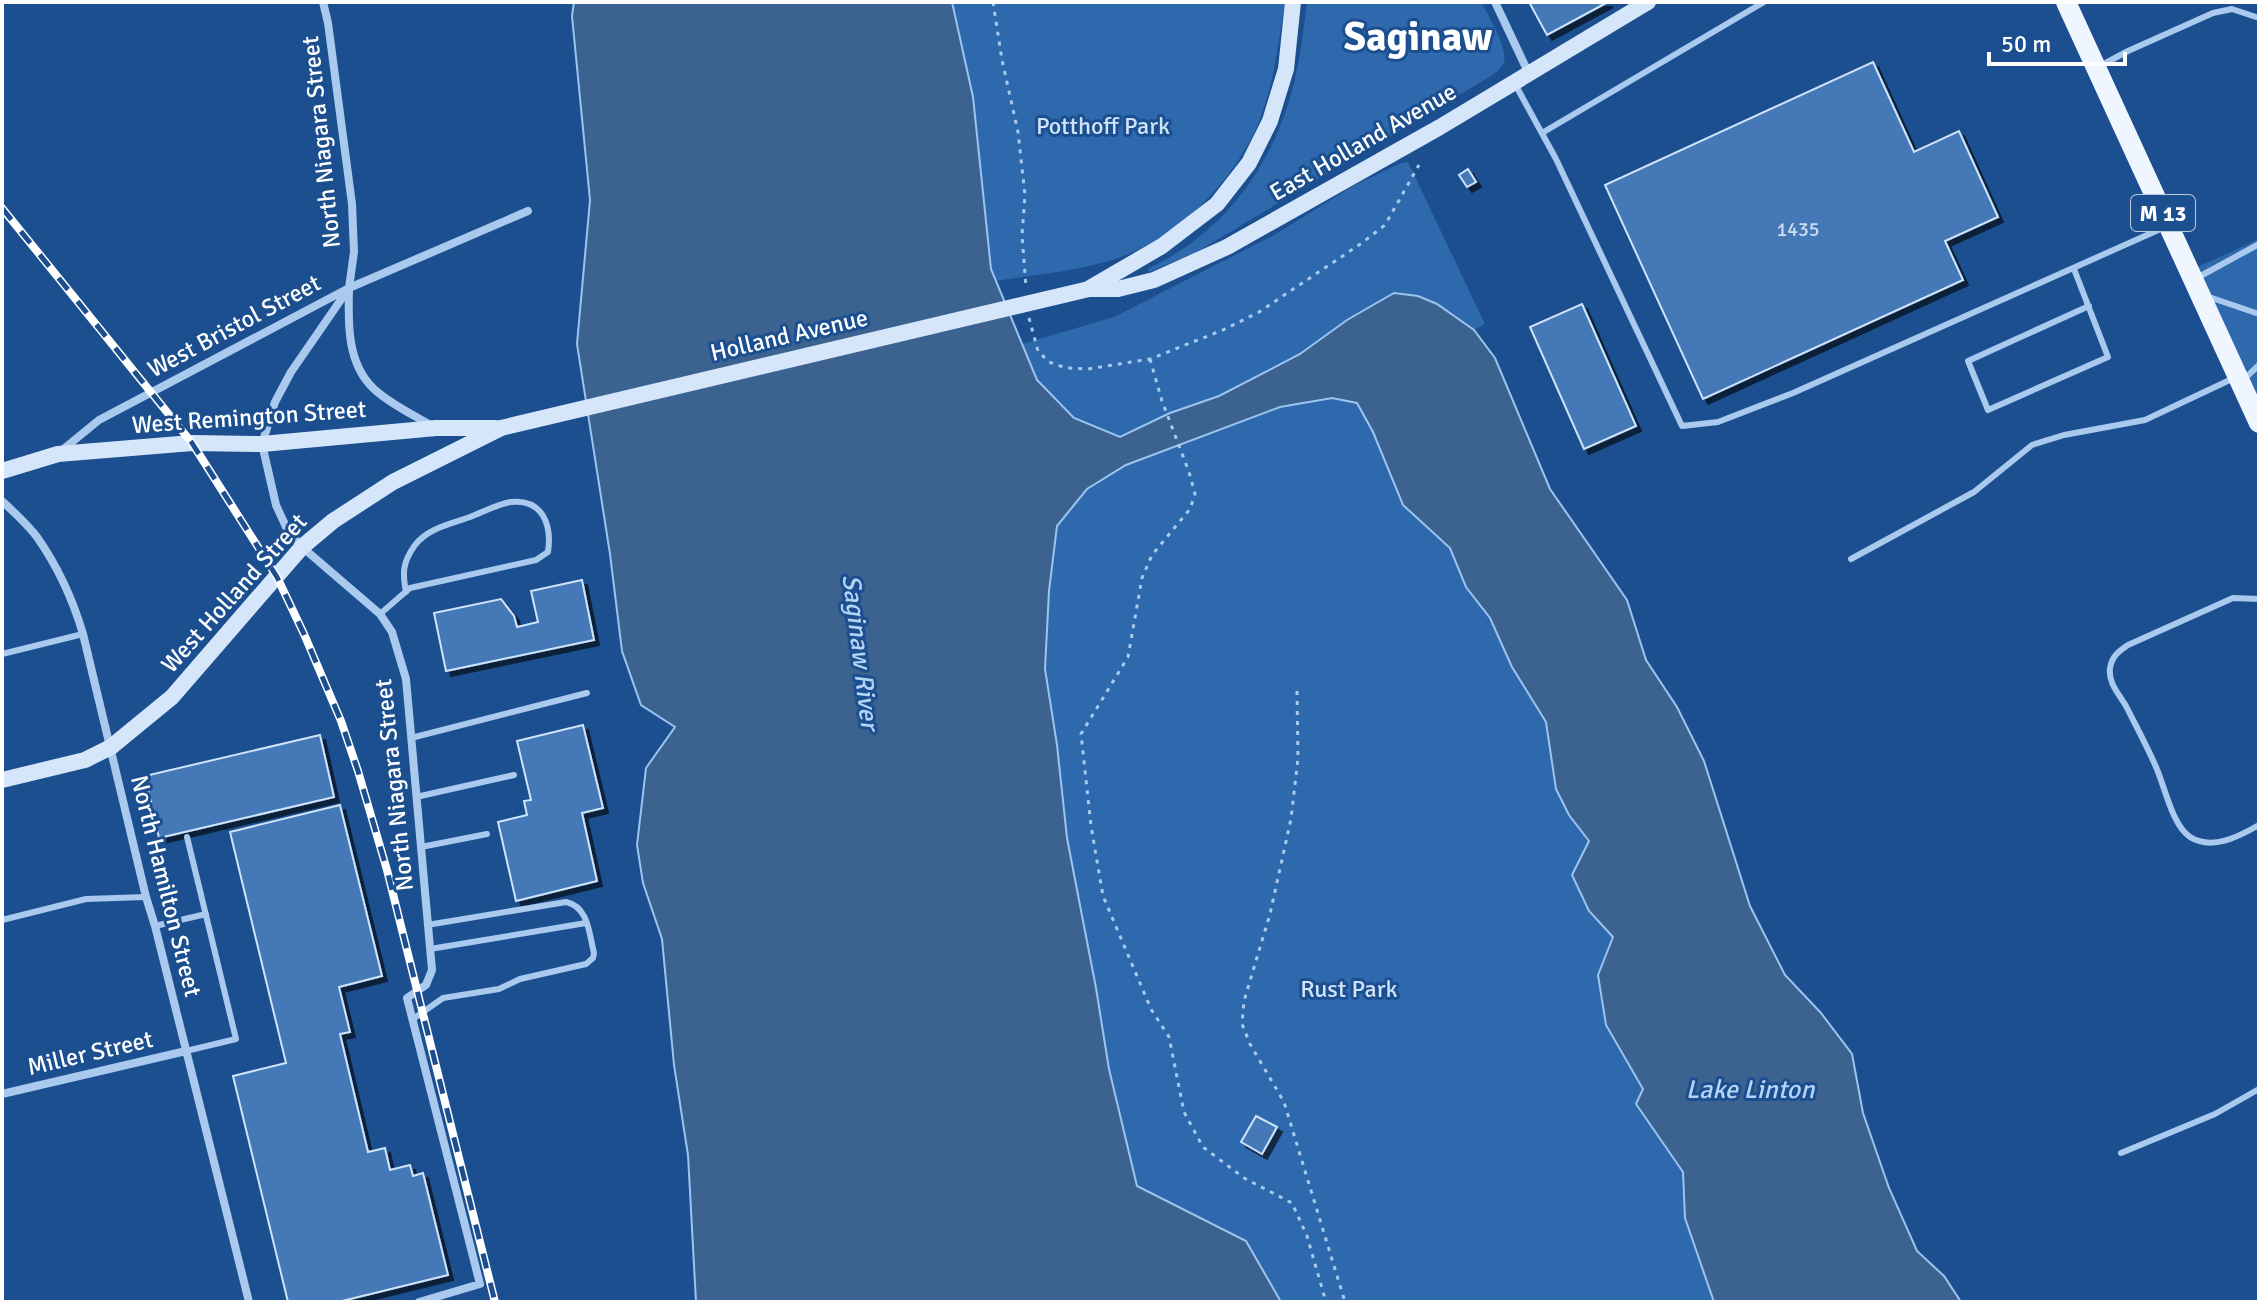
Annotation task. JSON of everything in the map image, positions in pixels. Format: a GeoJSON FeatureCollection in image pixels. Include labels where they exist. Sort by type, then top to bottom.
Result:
{"type":"FeatureCollection","features":[{"type":"Feature","properties":{"kind":"main road"},"geometry":{"type":"LineString","coordinates":[[1089,289],[1162,246],[1217,204],[1249,163],[1270,121],[1286,69],[1293,2]]}},
{"type":"Feature","properties":{"kind":"main road","name":"East Holland Avenue"},"geometry":{"type":"LineString","coordinates":[[1089,289],[1118,289],[1154,280],[1227,247],[1522,79],[1648,2]]}},
{"type":"Feature","properties":{"kind":"main road","name":"M 13"},"geometry":{"type":"LineString","coordinates":[[2066,2],[2259,423]]}},
{"type":"Feature","properties":{"kind":"main road","name":"Holland Avenue"},"geometry":{"type":"LineString","coordinates":[[501,428],[1089,289]]}},
{"type":"Feature","properties":{"kind":"main road","name":"West Remington Street"},"geometry":{"type":"LineString","coordinates":[[2,471],[58,454],[192,443],[262,444],[436,428],[501,428]]}},
{"type":"Feature","properties":{"kind":"main road","name":"West Holland Street"},"geometry":{"type":"LineString","coordinates":[[2,780],[85,760],[111,747],[172,697],[302,547],[333,521],[393,482],[501,428]]}},
{"type":"Feature","properties":{"kind":"street","name":"North Niagara Street"},"geometry":{"type":"LineString","coordinates":[[323,2],[352,204],[354,252],[349,288],[291,372],[275,402],[262,444],[276,505],[287,529],[302,547],[380,614],[392,632],[406,679],[432,970],[426,985],[407,998],[413,1019]]}},
{"type":"Feature","properties":{"kind":"street"},"geometry":{"type":"LineString","coordinates":[[1495,2],[1522,79]]}},
{"type":"Feature","properties":{"kind":"street","name":"West Bristol Street"},"geometry":{"type":"LineString","coordinates":[[58,454],[99,420],[349,288],[528,211]]}},
{"type":"Feature","properties":{"kind":"street"},"geometry":{"type":"LineString","coordinates":[[349,288],[348,322],[352,352],[362,375],[386,399],[436,428]]}},
{"type":"Feature","properties":{"kind":"street","name":"North Hamilton Street"},"geometry":{"type":"LineString","coordinates":[[2,501],[35,535],[73,601],[249,1302]]}},
{"type":"Feature","properties":{"kind":"street"},"geometry":{"type":"LineString","coordinates":[[413,1019],[480,1284],[419,1302]]}},
{"type":"Feature","properties":{"kind":"street","name":"Miller Street"},"geometry":{"type":"LineString","coordinates":[[2,1094],[186,1051]]}},
{"type":"Feature","properties":{"kind":"lane"},"geometry":{"type":"LineString","coordinates":[[1542,133],[1764,2]]}},
{"type":"Feature","properties":{"kind":"lane"},"geometry":{"type":"LineString","coordinates":[[2097,68],[2213,13],[2232,9],[2259,18]]}},
{"type":"Feature","properties":{"kind":"lane"},"geometry":{"type":"LineString","coordinates":[[1522,79],[1542,133],[1682,426],[1718,422],[1743,413],[2168,226]]}},
{"type":"Feature","properties":{"kind":"lane"},"geometry":{"type":"LineString","coordinates":[[2196,287],[2259,244]]}},
{"type":"Feature","properties":{"kind":"lane"},"geometry":{"type":"LineString","coordinates":[[2074,269],[2089,306],[2108,357],[1988,410],[1968,361],[2089,306]]}},
{"type":"Feature","properties":{"kind":"lane"},"geometry":{"type":"LineString","coordinates":[[2196,287],[2259,314]]}},
{"type":"Feature","properties":{"kind":"lane"},"geometry":{"type":"LineString","coordinates":[[1851,559],[1974,492],[2032,445],[2064,435],[2145,420],[2239,380],[2259,365]]}},
{"type":"Feature","properties":{"kind":"lane"},"geometry":{"type":"LineString","coordinates":[[380,614],[406,592],[410,588],[536,560],[548,552],[547,517],[529,503],[510,502],[429,532],[416,544],[402,572],[406,592]]}},
{"type":"Feature","properties":{"kind":"lane"},"geometry":{"type":"LineString","coordinates":[[2259,599],[2233,598],[2128,645],[2115,654],[2110,667],[2111,681],[2155,765],[2180,827],[2192,838],[2221,842],[2259,825]]}},
{"type":"Feature","properties":{"kind":"lane"},"geometry":{"type":"LineString","coordinates":[[2,654],[83,634]]}},
{"type":"Feature","properties":{"kind":"lane"},"geometry":{"type":"LineString","coordinates":[[411,738],[587,693]]}},
{"type":"Feature","properties":{"kind":"lane"},"geometry":{"type":"LineString","coordinates":[[416,797],[514,775]]}},
{"type":"Feature","properties":{"kind":"lane"},"geometry":{"type":"LineString","coordinates":[[421,847],[487,834]]}},
{"type":"Feature","properties":{"kind":"lane"},"geometry":{"type":"LineString","coordinates":[[186,1051],[236,1039],[187,837]]}},
{"type":"Feature","properties":{"kind":"lane"},"geometry":{"type":"LineString","coordinates":[[2,920],[86,899],[146,897]]}},
{"type":"Feature","properties":{"kind":"lane"},"geometry":{"type":"LineString","coordinates":[[413,1019],[443,998],[499,989],[520,979],[586,964],[594,953],[586,923],[580,909],[573,903],[427,925]]}},
{"type":"Feature","properties":{"kind":"lane"},"geometry":{"type":"LineString","coordinates":[[155,926],[206,914]]}},
{"type":"Feature","properties":{"kind":"lane"},"geometry":{"type":"LineString","coordinates":[[430,949],[586,923]]}},
{"type":"Feature","properties":{"kind":"lane"},"geometry":{"type":"LineString","coordinates":[[2121,1153],[2215,1114],[2259,1089]]}},
{"type":"Feature","properties":{"kind":"path"},"geometry":{"type":"LineString","coordinates":[[993,2],[1018,132],[1025,195],[1022,235],[1027,292]]}},
{"type":"Feature","properties":{"kind":"path"},"geometry":{"type":"LineString","coordinates":[[1028,307],[1038,351],[1049,362],[1066,368],[1088,369],[1150,359],[1259,312],[1362,243],[1385,225],[1419,165]]}},
{"type":"Feature","properties":{"kind":"path"},"geometry":{"type":"LineString","coordinates":[[1150,359],[1195,494],[1190,509],[1152,555],[1142,578],[1128,657],[1081,734],[1103,896],[1151,1009],[1169,1037],[1184,1112],[1203,1147],[1244,1178],[1292,1203],[1307,1236],[1326,1302]]}},
{"type":"Feature","properties":{"kind":"path"},"geometry":{"type":"LineString","coordinates":[[1297,691],[1298,758],[1291,819],[1270,914],[1244,1001],[1242,1024],[1250,1044],[1284,1102],[1345,1302]]}},
{"type":"Feature","properties":{"kind":"green space","name":"Potthoff Park"},"geometry":{"type":"Polygon","coordinates":[[[952,2],[1285,2],[1270,85],[1260,118],[1242,155],[1211,195],[1172,229],[1128,254],[1078,268],[996,281],[991,269],[973,97],[952,2]]]}},
{"type":"Feature","properties":{"kind":"green space"},"geometry":{"type":"Polygon","coordinates":[[[1307,2],[1481,2],[1500,40],[1504,62],[1491,76],[1195,253],[1149,272],[1148,269],[1186,247],[1207,230],[1227,211],[1259,169],[1272,146],[1291,96],[1307,2]]]}},
{"type":"Feature","properties":{"kind":"green space"},"geometry":{"type":"Polygon","coordinates":[[[1408,162],[1485,324],[1474,330],[1437,304],[1418,296],[1347,320],[1300,354],[1219,396],[1170,413],[1120,437],[1074,418],[1037,380],[1022,344],[1114,317],[1274,235],[1355,185],[1408,162]]]}},
{"type":"Feature","properties":{"kind":"green space"},"geometry":{"type":"Polygon","coordinates":[[[2259,239],[2259,423],[2189,271],[2259,239]]]}},
{"type":"Feature","properties":{"kind":"green space","name":"Rust Park"},"geometry":{"type":"Polygon","coordinates":[[[1332,398],[1357,402],[1403,505],[1450,548],[1466,587],[1490,618],[1512,667],[1546,722],[1556,789],[1569,815],[1589,842],[1589,911],[1613,937],[1598,975],[1664,1146],[1683,1172],[1685,1218],[1714,1302],[1281,1302],[1246,1241],[1137,1186],[1109,1069],[1067,838],[1045,669],[1049,591],[1057,526],[1087,489],[1126,465],[1280,407],[1332,398]]]}},
{"type":"Feature","properties":{"kind":"water"},"geometry":{"type":"Polygon","coordinates":[[[574,2],[952,2],[973,97],[991,269],[1037,380],[1074,418],[1120,437],[1170,413],[1219,396],[1300,354],[1347,320],[1394,293],[1418,296],[1437,304],[1474,330],[1495,358],[1550,489],[1627,600],[1646,660],[1677,707],[1704,761],[1750,906],[1785,975],[1821,1013],[1852,1054],[1863,1113],[1889,1188],[1917,1251],[1944,1276],[1961,1302],[1714,1302],[1685,1218],[1683,1172],[1636,1104],[1643,1089],[1606,1025],[1598,975],[1613,937],[1589,911],[1572,875],[1589,841],[1569,815],[1556,789],[1546,722],[1512,667],[1490,618],[1466,587],[1450,548],[1403,505],[1373,432],[1357,403],[1332,398],[1280,407],[1126,465],[1087,489],[1057,526],[1049,591],[1045,669],[1067,838],[1109,1069],[1137,1186],[1246,1241],[1281,1302],[696,1302],[688,1155],[674,1065],[662,939],[643,883],[637,845],[646,768],[675,727],[641,705],[622,651],[577,344],[590,200],[572,16],[574,2]]]}},
{"type":"Feature","properties":{"kind":"building"},"geometry":{"type":"Polygon","coordinates":[[[1529,2],[1608,2],[1547,35],[1529,2]]]}},
{"type":"Feature","properties":{"kind":"building"},"geometry":{"type":"Polygon","coordinates":[[[1873,62],[1914,152],[1959,131],[1998,217],[1945,241],[1963,280],[1703,399],[1605,185],[1873,62]]]}},
{"type":"Feature","properties":{"kind":"building"},"geometry":{"type":"Polygon","coordinates":[[[1468,169],[1476,182],[1467,187],[1459,175],[1468,169]]]}},
{"type":"Feature","properties":{"kind":"building"},"geometry":{"type":"Polygon","coordinates":[[[1582,304],[1636,426],[1584,449],[1530,327],[1582,304]]]}},
{"type":"Feature","properties":{"kind":"building"},"geometry":{"type":"Polygon","coordinates":[[[582,580],[594,640],[446,671],[434,613],[501,599],[514,616],[517,627],[538,622],[531,591],[582,580]]]}},
{"type":"Feature","properties":{"kind":"building"},"geometry":{"type":"Polygon","coordinates":[[[583,725],[603,808],[582,813],[597,881],[516,901],[498,822],[527,815],[524,801],[531,800],[517,741],[583,725]]]}},
{"type":"Feature","properties":{"kind":"building"},"geometry":{"type":"Polygon","coordinates":[[[320,735],[334,797],[159,838],[145,776],[320,735]]]}},
{"type":"Feature","properties":{"kind":"building"},"geometry":{"type":"Polygon","coordinates":[[[340,805],[382,976],[339,987],[350,1032],[340,1034],[368,1152],[385,1148],[390,1170],[410,1165],[413,1176],[423,1173],[448,1275],[338,1302],[288,1302],[233,1076],[286,1063],[230,832],[340,805]]]}},
{"type":"Feature","properties":{"kind":"building"},"geometry":{"type":"Polygon","coordinates":[[[1256,1116],[1277,1127],[1262,1154],[1241,1142],[1256,1116]]]}},
{"type":"Feature","properties":{"kind":"railway"},"geometry":{"type":"LineString","coordinates":[[2,208],[192,443],[277,577],[304,634],[341,721],[387,870],[495,1302]]}},
{"type":"Feature","properties":{"kind":"district","name":"Saginaw"},"geometry":{"type":"Point","coordinates":[1418,37]}},
{"type":"Feature","properties":{"kind":"water label","name":"Saginaw River"},"geometry":{"type":"Point","coordinates":[860,652]}},
{"type":"Feature","properties":{"kind":"water label","name":"Lake Linton"},"geometry":{"type":"Point","coordinates":[1750,1090]}}]}
